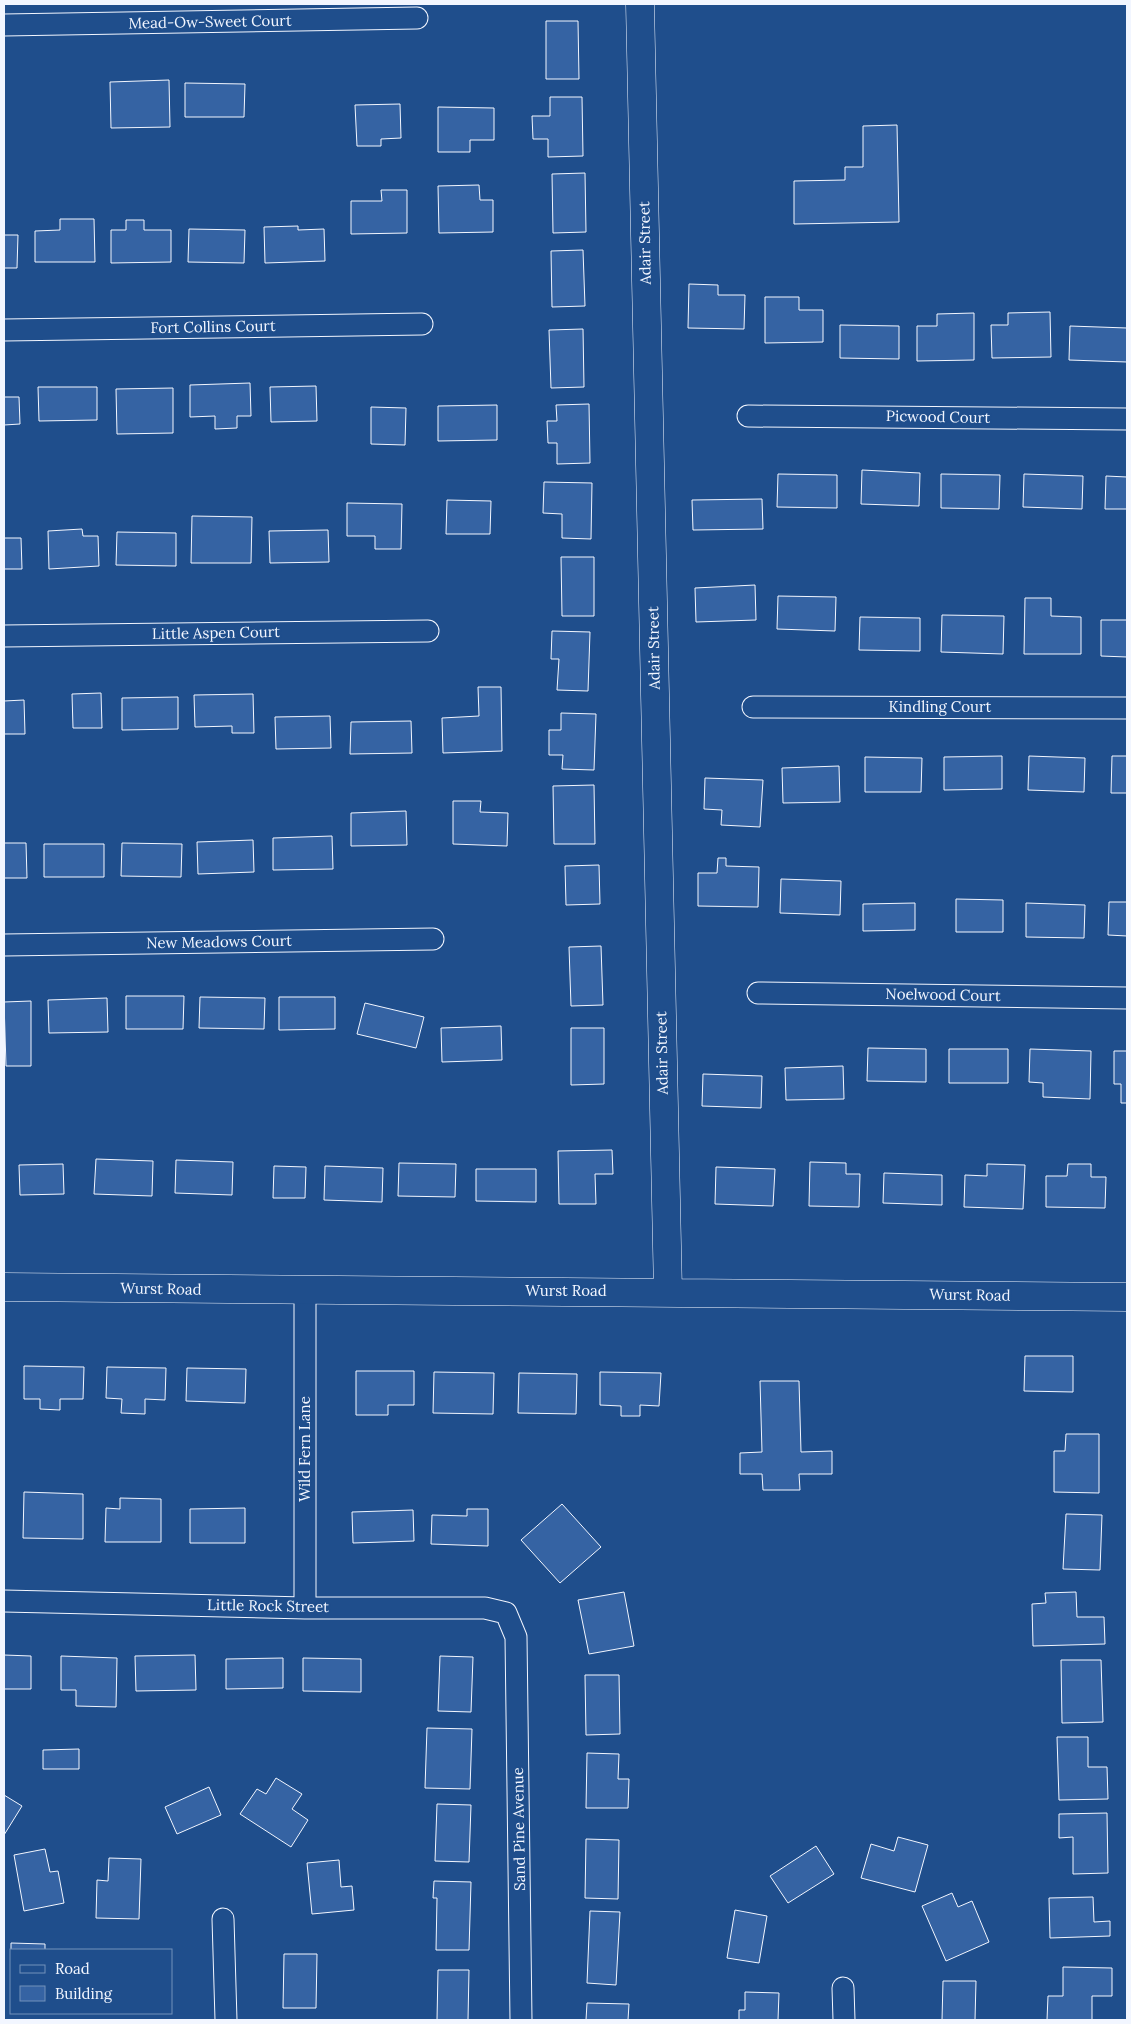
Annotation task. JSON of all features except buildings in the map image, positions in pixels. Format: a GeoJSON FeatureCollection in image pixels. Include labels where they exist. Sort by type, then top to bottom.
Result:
{"type":"FeatureCollection","features":[{"type":"Feature","properties":{"kind":"street","name":"Adair Street"},"geometry":{"type":"LineString","coordinates":[[640,4],[668,1292]]}},
{"type":"Feature","properties":{"kind":"street","name":"Mead-Ow-Sweet Court"},"geometry":{"type":"LineString","coordinates":[[4,26],[417,18]]}},
{"type":"Feature","properties":{"kind":"street","name":"Fort Collins Court"},"geometry":{"type":"LineString","coordinates":[[4,330],[422,324]]}},
{"type":"Feature","properties":{"kind":"street","name":"Picwood Court"},"geometry":{"type":"LineString","coordinates":[[748,416],[1127,419]]}},
{"type":"Feature","properties":{"kind":"street","name":"Little Aspen Court"},"geometry":{"type":"LineString","coordinates":[[4,636],[428,631]]}},
{"type":"Feature","properties":{"kind":"street","name":"Kindling Court"},"geometry":{"type":"LineString","coordinates":[[753,706],[1127,708]]}},
{"type":"Feature","properties":{"kind":"street","name":"New Meadows Court"},"geometry":{"type":"LineString","coordinates":[[4,945],[433,939]]}},
{"type":"Feature","properties":{"kind":"street","name":"Noelwood Court"},"geometry":{"type":"LineString","coordinates":[[758,993],[1127,998]]}},
{"type":"Feature","properties":{"kind":"street","name":"Wurst Road"},"geometry":{"type":"LineString","coordinates":[[4,1287],[1127,1297]]}},
{"type":"Feature","properties":{"kind":"street","name":"Wild Fern Lane"},"geometry":{"type":"LineString","coordinates":[[305,1291],[305,1608]]}},
{"type":"Feature","properties":{"kind":"street","name":"Little Rock Street"},"geometry":{"type":"LineString","coordinates":[[4,1601],[305,1608],[485,1608],[506,1614],[516,1637]]}},
{"type":"Feature","properties":{"kind":"street","name":"Sand Pine Avenue"},"geometry":{"type":"LineString","coordinates":[[516,1637],[521,2020]]}},
{"type":"Feature","properties":{"kind":"street"},"geometry":{"type":"LineString","coordinates":[[223,1919],[226,2020]]}},
{"type":"Feature","properties":{"kind":"street"},"geometry":{"type":"LineString","coordinates":[[843,1988],[844,2020]]}}]}
